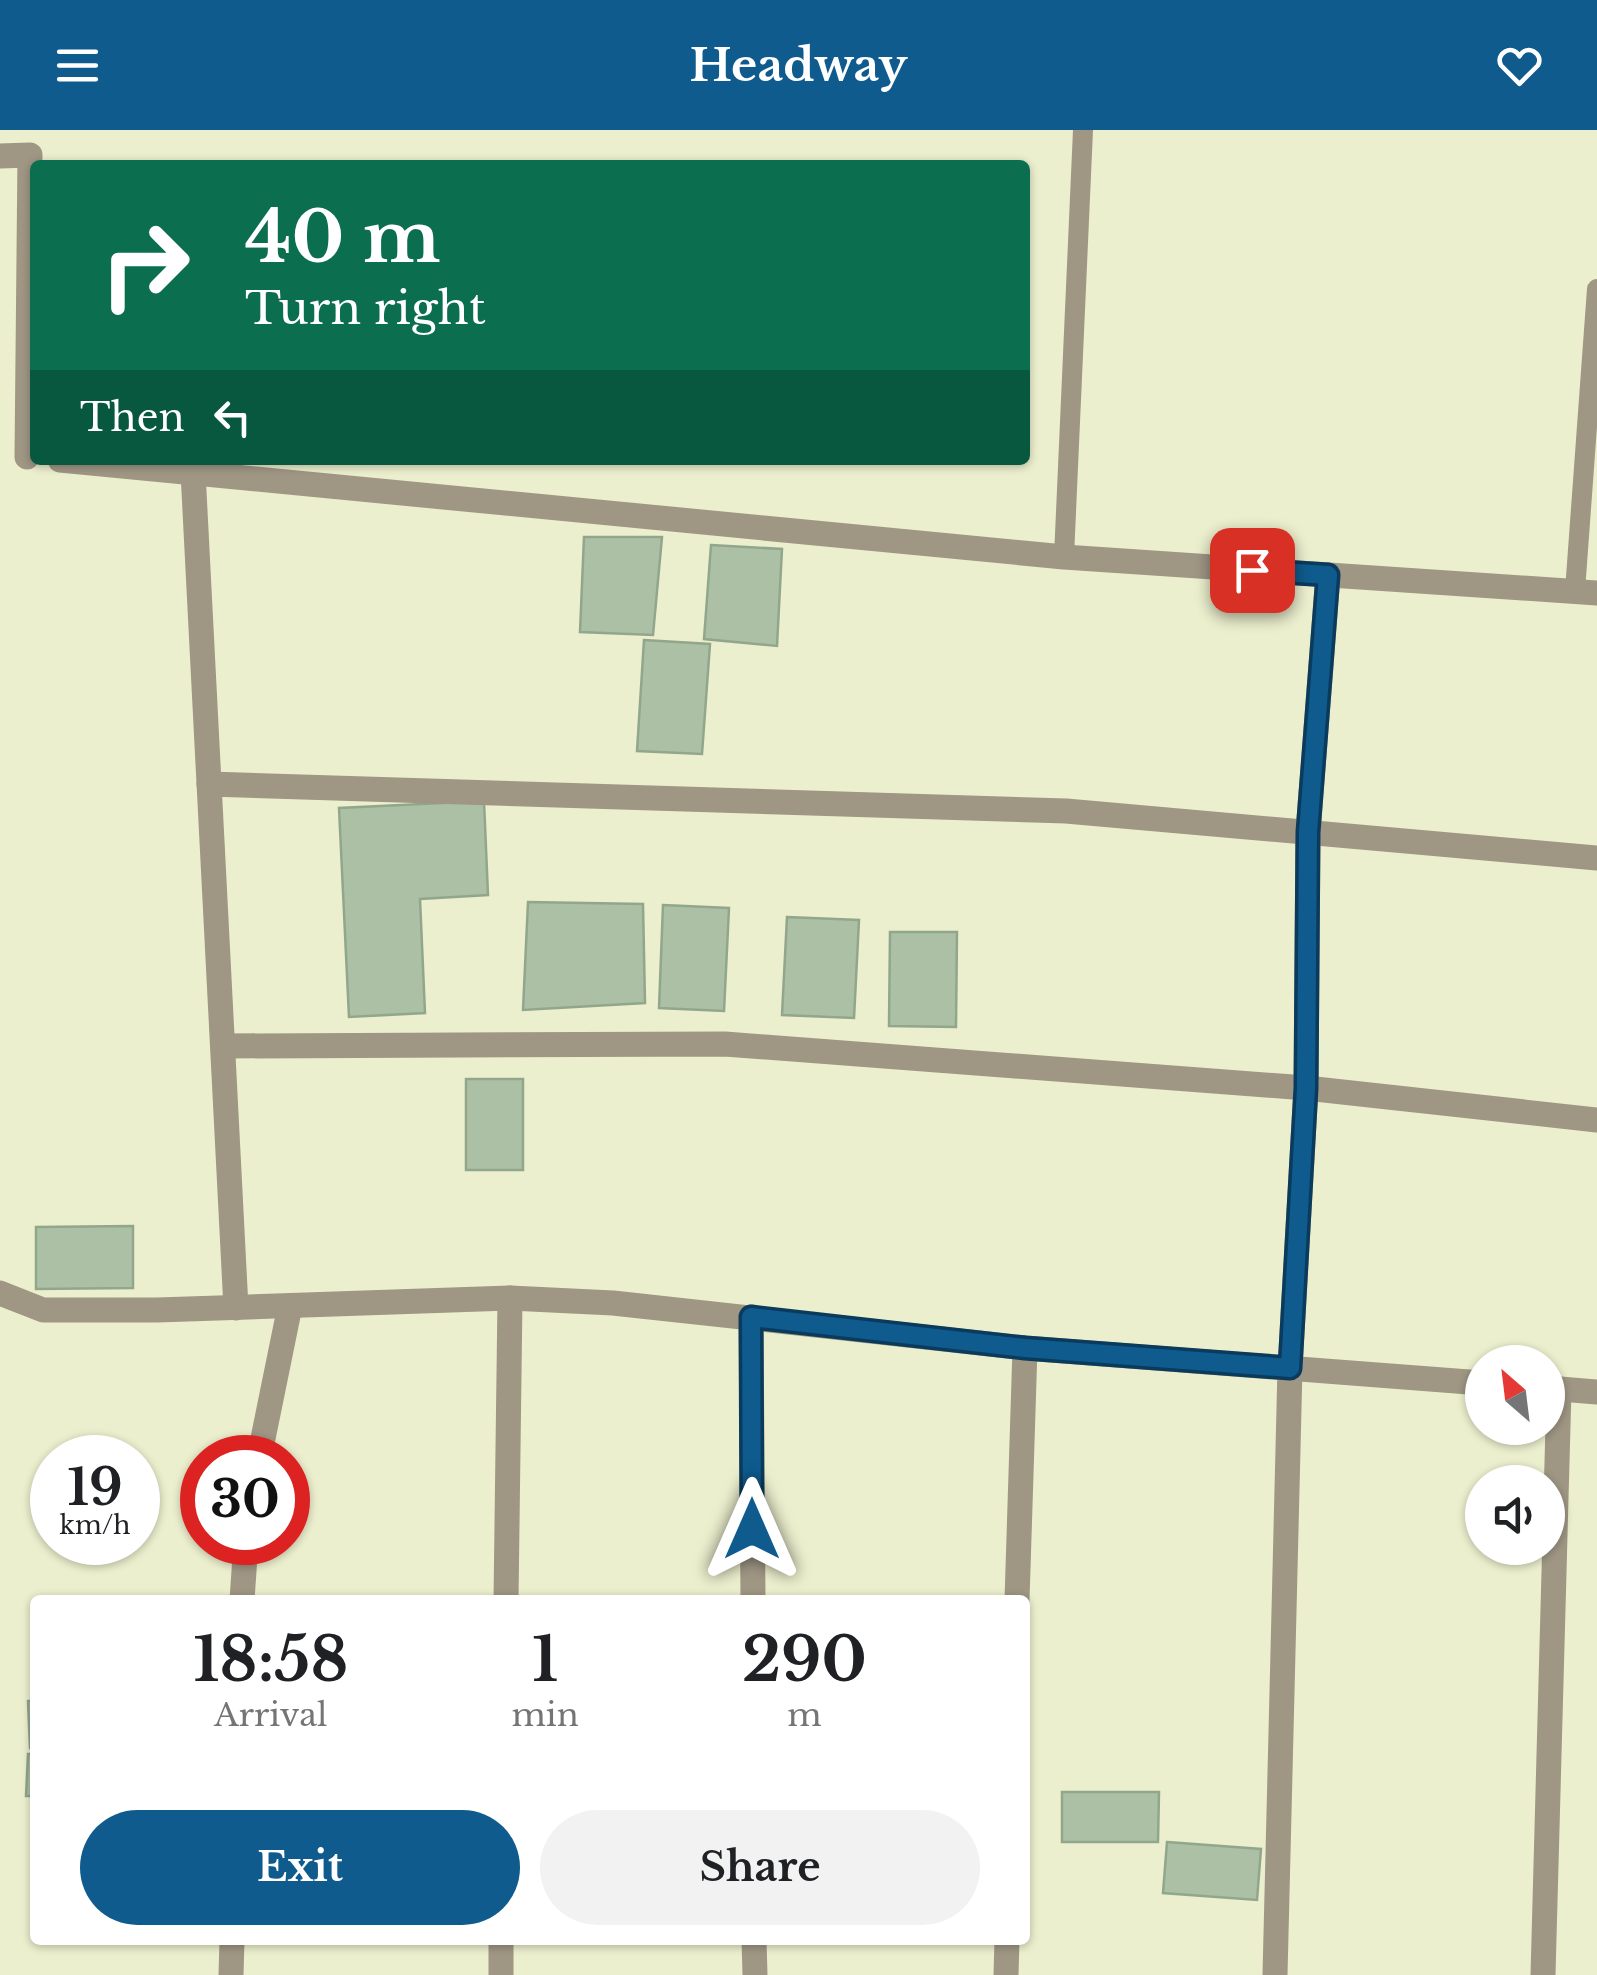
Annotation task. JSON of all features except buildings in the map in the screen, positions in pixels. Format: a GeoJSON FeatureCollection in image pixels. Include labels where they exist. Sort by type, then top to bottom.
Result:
{"type":"FeatureCollection","features":[{"type":"Feature","properties":{"kind":"street"},"geometry":{"type":"LineString","coordinates":[[0,156],[30,156],[30,160]]}},
{"type":"Feature","properties":{"kind":"street"},"geometry":{"type":"LineString","coordinates":[[0,458],[30,457]]}},
{"type":"Feature","properties":{"kind":"street"},"geometry":{"type":"LineString","coordinates":[[115,465],[1064,557],[1586,592]]}},
{"type":"Feature","properties":{"kind":"street"},"geometry":{"type":"LineString","coordinates":[[193,472],[236,1308]]}},
{"type":"Feature","properties":{"kind":"street"},"geometry":{"type":"LineString","coordinates":[[1275,1975],[1290,1368],[1306,1088],[1308,832],[1328,575]]}},
{"type":"Feature","properties":{"kind":"street"},"geometry":{"type":"LineString","coordinates":[[209,784],[1066,812],[1597,858]]}},
{"type":"Feature","properties":{"kind":"street"},"geometry":{"type":"LineString","coordinates":[[223,1046],[725,1044],[1306,1088],[1597,1120]]}},
{"type":"Feature","properties":{"kind":"street"},"geometry":{"type":"LineString","coordinates":[[0,1294],[43,1310],[510,1298],[613,1302],[1025,1348],[1465,1382]]}},
{"type":"Feature","properties":{"kind":"street"},"geometry":{"type":"LineString","coordinates":[[506,1595],[510,1298]]}},
{"type":"Feature","properties":{"kind":"street"},"geometry":{"type":"LineString","coordinates":[[264,1435],[290,1306]]}},
{"type":"Feature","properties":{"kind":"street"},"geometry":{"type":"LineString","coordinates":[[751,1317],[752,1595]]}},
{"type":"Feature","properties":{"kind":"street"},"geometry":{"type":"LineString","coordinates":[[1017,1595],[1025,1348]]}},
{"type":"Feature","properties":{"kind":"street"},"geometry":{"type":"LineString","coordinates":[[1565,1390],[1597,1392]]}},
{"type":"Feature","properties":{"kind":"street"},"geometry":{"type":"LineString","coordinates":[[1543,1975],[1552,1445]]}},
{"type":"Feature","properties":{"kind":"street"},"geometry":{"type":"LineString","coordinates":[[242,1595],[244,1565]]}},
{"type":"Feature","properties":{"kind":"street"},"geometry":{"type":"LineString","coordinates":[[231,1975],[232,1945]]}},
{"type":"Feature","properties":{"kind":"street"},"geometry":{"type":"LineString","coordinates":[[501,1945],[501,1975]]}},
{"type":"Feature","properties":{"kind":"street"},"geometry":{"type":"LineString","coordinates":[[754,1945],[754,1975]]}},
{"type":"Feature","properties":{"kind":"street"},"geometry":{"type":"LineString","coordinates":[[1006,1975],[1007,1945]]}},
{"type":"Feature","properties":{"kind":"lane"},"geometry":{"type":"LineString","coordinates":[[1064,557],[1083,130]]}},
{"type":"Feature","properties":{"kind":"lane"},"geometry":{"type":"LineString","coordinates":[[1586,592],[1597,289]]}},
{"type":"Feature","properties":{"kind":"route"},"geometry":{"type":"LineString","coordinates":[[752,1529],[751,1317],[1025,1348],[1290,1368],[1306,1088],[1308,832],[1328,575],[1252,570]]}}]}
